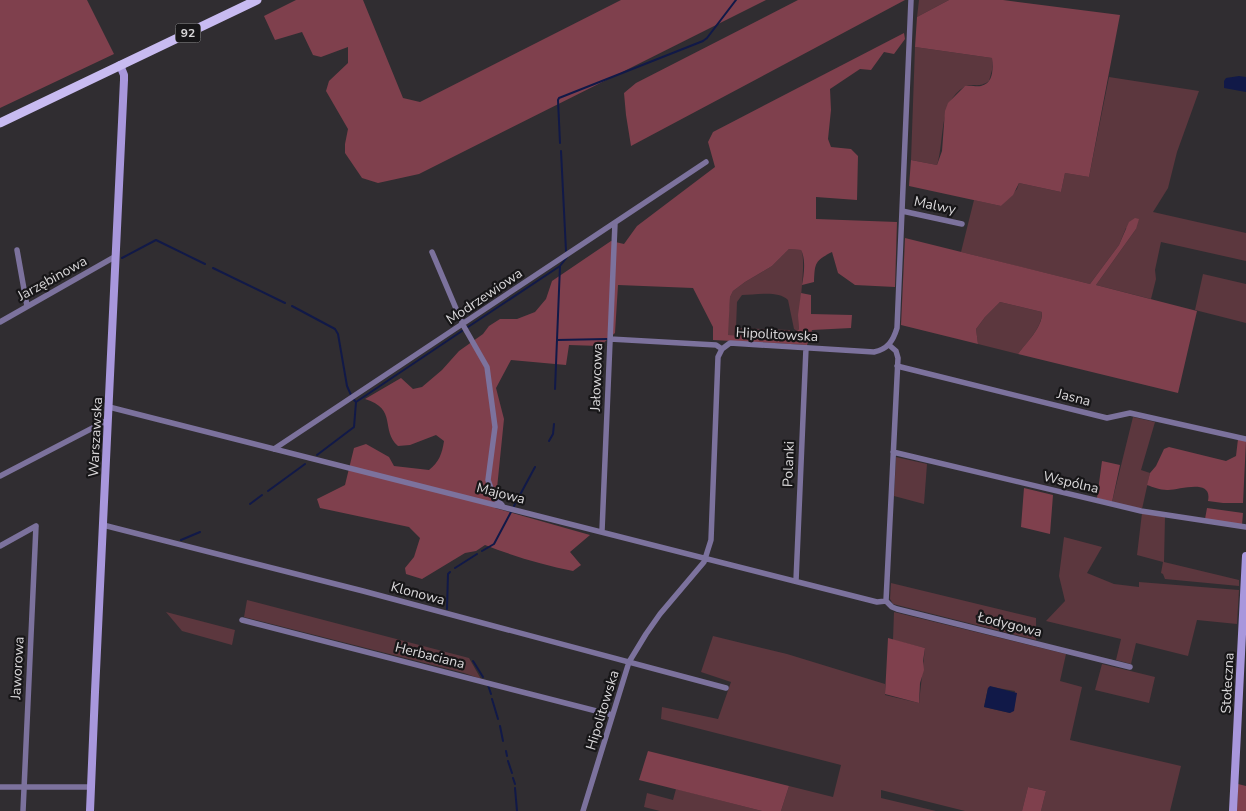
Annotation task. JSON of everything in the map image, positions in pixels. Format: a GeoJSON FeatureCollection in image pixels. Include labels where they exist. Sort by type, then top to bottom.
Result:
{"type":"FeatureCollection","features":[{"type":"Feature","properties":{"kind":"main road","name":"92"},"geometry":{"type":"LineString","coordinates":[[0,123],[257,0]]}},
{"type":"Feature","properties":{"kind":"street"},"geometry":{"type":"LineString","coordinates":[[886,601],[898,355],[889,345],[895,336],[897,328],[911,0]]}},
{"type":"Feature","properties":{"kind":"street","name":"Warszawska"},"geometry":{"type":"LineString","coordinates":[[90,811],[124,75],[120,65]]}},
{"type":"Feature","properties":{"kind":"street","name":"Modrzewiowa"},"geometry":{"type":"LineString","coordinates":[[274,449],[706,162]]}},
{"type":"Feature","properties":{"kind":"street","name":"Malwy"},"geometry":{"type":"LineString","coordinates":[[902,211],[962,224]]}},
{"type":"Feature","properties":{"kind":"street","name":"Jałowcowa"},"geometry":{"type":"LineString","coordinates":[[602,531],[614,223]]}},
{"type":"Feature","properties":{"kind":"street"},"geometry":{"type":"LineString","coordinates":[[17,250],[27,306]]}},
{"type":"Feature","properties":{"kind":"street"},"geometry":{"type":"LineString","coordinates":[[432,252],[463,325],[487,367],[495,427],[488,480],[494,498],[504,507]]}},
{"type":"Feature","properties":{"kind":"street","name":"Jarzębinowa"},"geometry":{"type":"LineString","coordinates":[[0,322],[116,256]]}},
{"type":"Feature","properties":{"kind":"street"},"geometry":{"type":"LineString","coordinates":[[610,339],[716,345],[722,349]]}},
{"type":"Feature","properties":{"kind":"street","name":"Hipolitowska"},"geometry":{"type":"LineString","coordinates":[[583,811],[629,662],[656,620],[706,557],[711,540],[718,357],[722,349],[730,343],[874,352],[883,350],[889,345]]}},
{"type":"Feature","properties":{"kind":"street","name":"Polanki"},"geometry":{"type":"LineString","coordinates":[[796,580],[806,348]]}},
{"type":"Feature","properties":{"kind":"street","name":"Jasna"},"geometry":{"type":"LineString","coordinates":[[897,366],[1107,418],[1130,412],[1246,439]]}},
{"type":"Feature","properties":{"kind":"street","name":"Majowa"},"geometry":{"type":"LineString","coordinates":[[109,407],[706,557],[877,602],[886,601]]}},
{"type":"Feature","properties":{"kind":"street"},"geometry":{"type":"LineString","coordinates":[[0,476],[108,420]]}},
{"type":"Feature","properties":{"kind":"street","name":"Wspólna"},"geometry":{"type":"LineString","coordinates":[[893,452],[1141,511],[1246,527]]}},
{"type":"Feature","properties":{"kind":"street","name":"Klonowa"},"geometry":{"type":"LineString","coordinates":[[103,525],[363,590],[726,688]]}},
{"type":"Feature","properties":{"kind":"street","name":"Jaworowa"},"geometry":{"type":"LineString","coordinates":[[0,546],[36,526],[23,811]]}},
{"type":"Feature","properties":{"kind":"street","name":"Stołeczna"},"geometry":{"type":"LineString","coordinates":[[1233,811],[1246,556]]}},
{"type":"Feature","properties":{"kind":"street","name":"Łodygowa"},"geometry":{"type":"LineString","coordinates":[[886,601],[892,607],[898,609],[1130,667]]}},
{"type":"Feature","properties":{"kind":"street","name":"Herbaciana"},"geometry":{"type":"LineString","coordinates":[[242,620],[612,715]]}},
{"type":"Feature","properties":{"kind":"street"},"geometry":{"type":"LineString","coordinates":[[1238,704],[1246,706]]}},
{"type":"Feature","properties":{"kind":"street"},"geometry":{"type":"LineString","coordinates":[[0,787],[91,787]]}},
{"type":"Feature","properties":{"kind":"shaded area"},"geometry":{"type":"Polygon","coordinates":[[[0,0],[87,0],[114,54],[0,108],[0,0]]]}},
{"type":"Feature","properties":{"kind":"shaded area"},"geometry":{"type":"Polygon","coordinates":[[[296,0],[363,0],[403,98],[420,102],[621,0],[766,0],[419,174],[378,183],[362,178],[345,153],[348,129],[326,91],[329,81],[348,63],[348,47],[321,57],[313,55],[302,32],[275,40],[264,16],[296,0]]]}},
{"type":"Feature","properties":{"kind":"shaded area"},"geometry":{"type":"Polygon","coordinates":[[[798,0],[905,0],[631,146],[624,93],[636,83],[798,0]]]}},
{"type":"Feature","properties":{"kind":"shaded area"},"geometry":{"type":"Polygon","coordinates":[[[919,0],[949,0],[917,17],[919,0]]]}},
{"type":"Feature","properties":{"kind":"shaded area"},"geometry":{"type":"Polygon","coordinates":[[[949,0],[1003,0],[1120,15],[1089,177],[1065,173],[1061,192],[1019,183],[1013,195],[1001,206],[909,186],[911,160],[937,165],[942,151],[945,111],[948,103],[965,86],[985,84],[992,75],[992,58],[915,47],[917,17],[949,0]]]}},
{"type":"Feature","properties":{"kind":"shaded area"},"geometry":{"type":"Polygon","coordinates":[[[904,33],[905,39],[894,54],[884,52],[871,70],[860,69],[830,89],[831,110],[828,139],[831,147],[851,149],[858,156],[857,200],[816,197],[816,219],[897,222],[895,287],[855,285],[838,273],[832,252],[822,258],[817,264],[814,282],[802,285],[803,254],[801,250],[789,249],[772,266],[733,291],[730,297],[728,335],[790,338],[799,329],[798,315],[801,293],[811,295],[811,314],[852,315],[851,328],[812,330],[807,345],[713,340],[713,327],[693,288],[618,285],[615,333],[600,346],[569,345],[566,365],[511,360],[496,388],[504,419],[495,508],[590,535],[570,552],[581,565],[573,571],[528,560],[485,545],[476,551],[465,553],[422,579],[406,574],[405,568],[414,557],[420,538],[409,527],[320,508],[317,499],[345,485],[354,448],[366,444],[389,457],[394,466],[429,470],[438,461],[441,454],[444,441],[436,435],[410,445],[398,446],[390,433],[382,408],[365,399],[401,378],[413,389],[422,387],[442,370],[459,351],[483,334],[489,326],[500,319],[517,319],[535,312],[546,299],[552,281],[611,241],[624,244],[637,226],[715,167],[708,142],[713,132],[904,33]]]}},
{"type":"Feature","properties":{"kind":"shaded area"},"geometry":{"type":"Polygon","coordinates":[[[915,47],[992,58],[992,70],[989,81],[982,85],[964,87],[950,102],[946,112],[937,165],[911,160],[915,47]]]}},
{"type":"Feature","properties":{"kind":"shaded area"},"geometry":{"type":"Polygon","coordinates":[[[1109,77],[1199,91],[1177,152],[1168,188],[1153,212],[1246,233],[1246,261],[1161,242],[1151,299],[1096,285],[1136,229],[1126,228],[1119,245],[1090,284],[961,252],[974,200],[1001,206],[1017,189],[1019,183],[1061,192],[1065,173],[1089,177],[1109,77]]]}},
{"type":"Feature","properties":{"kind":"shaded area"},"geometry":{"type":"Polygon","coordinates":[[[1246,77],[1246,92],[1224,88],[1226,78],[1246,77]]]}},
{"type":"Feature","properties":{"kind":"shaded area"},"geometry":{"type":"Polygon","coordinates":[[[1135,218],[1139,219],[1136,229],[1096,285],[1197,311],[1178,393],[1018,354],[1037,329],[1042,318],[1042,312],[1000,302],[976,329],[978,344],[901,325],[905,238],[1090,284],[1119,245],[1129,222],[1135,218]]]}},
{"type":"Feature","properties":{"kind":"shaded area"},"geometry":{"type":"Polygon","coordinates":[[[789,249],[801,250],[803,255],[799,329],[797,331],[794,329],[788,300],[784,297],[773,294],[742,295],[737,302],[736,328],[790,330],[790,335],[788,338],[727,335],[730,297],[733,291],[772,266],[789,249]]]}},
{"type":"Feature","properties":{"kind":"shaded area"},"geometry":{"type":"Polygon","coordinates":[[[1203,274],[1246,284],[1246,323],[1195,310],[1203,274]]]}},
{"type":"Feature","properties":{"kind":"shaded area"},"geometry":{"type":"Polygon","coordinates":[[[1000,302],[1042,312],[1040,324],[1018,354],[978,344],[976,329],[1000,302]]]}},
{"type":"Feature","properties":{"kind":"shaded area"},"geometry":{"type":"Polygon","coordinates":[[[1133,417],[1155,422],[1141,470],[1150,473],[1142,509],[1112,502],[1133,417]]]}},
{"type":"Feature","properties":{"kind":"shaded area"},"geometry":{"type":"Polygon","coordinates":[[[1238,439],[1246,441],[1243,503],[1208,501],[1208,494],[1205,489],[1200,487],[1167,490],[1147,485],[1150,473],[1156,466],[1164,449],[1169,447],[1226,461],[1236,456],[1238,439]]]}},
{"type":"Feature","properties":{"kind":"shaded area"},"geometry":{"type":"Polygon","coordinates":[[[896,457],[927,464],[924,504],[894,496],[896,457]]]}},
{"type":"Feature","properties":{"kind":"shaded area"},"geometry":{"type":"Polygon","coordinates":[[[1102,461],[1120,465],[1112,502],[1097,498],[1102,461]]]}},
{"type":"Feature","properties":{"kind":"shaded area"},"geometry":{"type":"Polygon","coordinates":[[[1024,488],[1053,495],[1050,534],[1021,527],[1024,488]]]}},
{"type":"Feature","properties":{"kind":"shaded area"},"geometry":{"type":"Polygon","coordinates":[[[1207,508],[1243,513],[1242,525],[1205,519],[1207,508]]]}},
{"type":"Feature","properties":{"kind":"shaded area"},"geometry":{"type":"Polygon","coordinates":[[[1142,513],[1165,517],[1164,562],[1239,580],[1239,586],[1165,579],[1161,573],[1163,562],[1137,555],[1142,513]]]}},
{"type":"Feature","properties":{"kind":"shaded area"},"geometry":{"type":"Polygon","coordinates":[[[1064,537],[1102,547],[1087,573],[1114,584],[1139,587],[1139,582],[1239,590],[1237,624],[1197,620],[1188,656],[1136,643],[1131,664],[1116,660],[1121,639],[1046,621],[1065,601],[1059,576],[1064,537]]]}},
{"type":"Feature","properties":{"kind":"shaded area"},"geometry":{"type":"Polygon","coordinates":[[[891,583],[1036,618],[1036,640],[893,604],[890,599],[891,583]]]}},
{"type":"Feature","properties":{"kind":"shaded area"},"geometry":{"type":"Polygon","coordinates":[[[247,600],[469,658],[481,679],[464,673],[244,617],[247,600]]]}},
{"type":"Feature","properties":{"kind":"shaded area"},"geometry":{"type":"Polygon","coordinates":[[[166,612],[235,630],[232,645],[182,631],[166,612]]]}},
{"type":"Feature","properties":{"kind":"shaded area"},"geometry":{"type":"Polygon","coordinates":[[[894,612],[1066,654],[1060,681],[1082,687],[1070,740],[1181,766],[1170,811],[1041,811],[1046,791],[1028,787],[1022,811],[965,811],[881,790],[881,798],[936,811],[781,811],[789,786],[833,797],[841,765],[661,719],[662,707],[718,719],[731,682],[701,672],[713,636],[787,654],[885,684],[885,695],[919,703],[925,648],[893,640],[894,612]],[[988,688],[984,707],[1010,713],[1015,691],[988,688]]]}},
{"type":"Feature","properties":{"kind":"shaded area"},"geometry":{"type":"Polygon","coordinates":[[[888,638],[925,648],[919,703],[885,694],[888,638]]]}},
{"type":"Feature","properties":{"kind":"shaded area"},"geometry":{"type":"Polygon","coordinates":[[[1102,664],[1155,677],[1149,703],[1095,690],[1102,664]]]}},
{"type":"Feature","properties":{"kind":"shaded area"},"geometry":{"type":"Polygon","coordinates":[[[990,686],[1017,693],[1014,711],[1010,713],[984,707],[990,686]]]}},
{"type":"Feature","properties":{"kind":"shaded area"},"geometry":{"type":"Polygon","coordinates":[[[648,751],[789,786],[781,811],[762,811],[639,780],[648,751]]]}},
{"type":"Feature","properties":{"kind":"shaded area"},"geometry":{"type":"Polygon","coordinates":[[[1238,784],[1246,786],[1246,811],[1237,811],[1238,784]]]}},
{"type":"Feature","properties":{"kind":"shaded area"},"geometry":{"type":"Polygon","coordinates":[[[1028,787],[1046,791],[1041,811],[1022,811],[1028,787]]]}},
{"type":"Feature","properties":{"kind":"shaded area"},"geometry":{"type":"Polygon","coordinates":[[[676,789],[762,811],[660,811],[644,807],[647,793],[673,800],[676,789]]]}},
{"type":"Feature","properties":{"kind":"waterway"},"geometry":{"type":"LineString","coordinates":[[560,143],[559,98],[703,41],[736,0]]}},
{"type":"Feature","properties":{"kind":"waterway"},"geometry":{"type":"LineString","coordinates":[[561,151],[566,251]]}},
{"type":"Feature","properties":{"kind":"waterway"},"geometry":{"type":"LineString","coordinates":[[122,258],[156,240],[205,264]]}},
{"type":"Feature","properties":{"kind":"waterway"},"geometry":{"type":"LineString","coordinates":[[468,327],[560,266],[567,257]]}},
{"type":"Feature","properties":{"kind":"waterway"},"geometry":{"type":"LineString","coordinates":[[555,389],[560,266]]}},
{"type":"Feature","properties":{"kind":"waterway"},"geometry":{"type":"LineString","coordinates":[[213,268],[285,303]]}},
{"type":"Feature","properties":{"kind":"waterway"},"geometry":{"type":"LineString","coordinates":[[292,306],[335,329],[338,334],[347,386],[351,395]]}},
{"type":"Feature","properties":{"kind":"waterway"},"geometry":{"type":"LineString","coordinates":[[356,402],[462,331]]}},
{"type":"Feature","properties":{"kind":"waterway"},"geometry":{"type":"LineString","coordinates":[[557,340],[607,339]]}},
{"type":"Feature","properties":{"kind":"waterway"},"geometry":{"type":"LineString","coordinates":[[317,455],[354,427],[356,402],[354,400]]}},
{"type":"Feature","properties":{"kind":"waterway"},"geometry":{"type":"LineString","coordinates":[[549,441],[553,434],[554,424]]}},
{"type":"Feature","properties":{"kind":"waterway"},"geometry":{"type":"LineString","coordinates":[[268,491],[305,464]]}},
{"type":"Feature","properties":{"kind":"waterway"},"geometry":{"type":"LineString","coordinates":[[514,506],[535,467]]}},
{"type":"Feature","properties":{"kind":"waterway"},"geometry":{"type":"LineString","coordinates":[[250,504],[262,495]]}},
{"type":"Feature","properties":{"kind":"waterway"},"geometry":{"type":"LineString","coordinates":[[482,551],[494,544],[511,512]]}},
{"type":"Feature","properties":{"kind":"waterway"},"geometry":{"type":"LineString","coordinates":[[181,540],[200,532]]}},
{"type":"Feature","properties":{"kind":"waterway"},"geometry":{"type":"LineString","coordinates":[[455,568],[477,554]]}},
{"type":"Feature","properties":{"kind":"waterway"},"geometry":{"type":"LineString","coordinates":[[447,609],[448,574],[450,572]]}},
{"type":"Feature","properties":{"kind":"waterway"},"geometry":{"type":"LineString","coordinates":[[473,661],[483,677]]}},
{"type":"Feature","properties":{"kind":"waterway"},"geometry":{"type":"LineString","coordinates":[[488,685],[491,694]]}},
{"type":"Feature","properties":{"kind":"waterway"},"geometry":{"type":"LineString","coordinates":[[492,699],[498,719]]}},
{"type":"Feature","properties":{"kind":"waterway"},"geometry":{"type":"LineString","coordinates":[[500,726],[503,741]]}},
{"type":"Feature","properties":{"kind":"waterway"},"geometry":{"type":"LineString","coordinates":[[506,751],[507,756]]}},
{"type":"Feature","properties":{"kind":"waterway"},"geometry":{"type":"LineString","coordinates":[[508,761],[512,773]]}},
{"type":"Feature","properties":{"kind":"waterway"},"geometry":{"type":"LineString","coordinates":[[513,778],[515,784]]}},
{"type":"Feature","properties":{"kind":"waterway"},"geometry":{"type":"LineString","coordinates":[[515,788],[517,811]]}}]}
